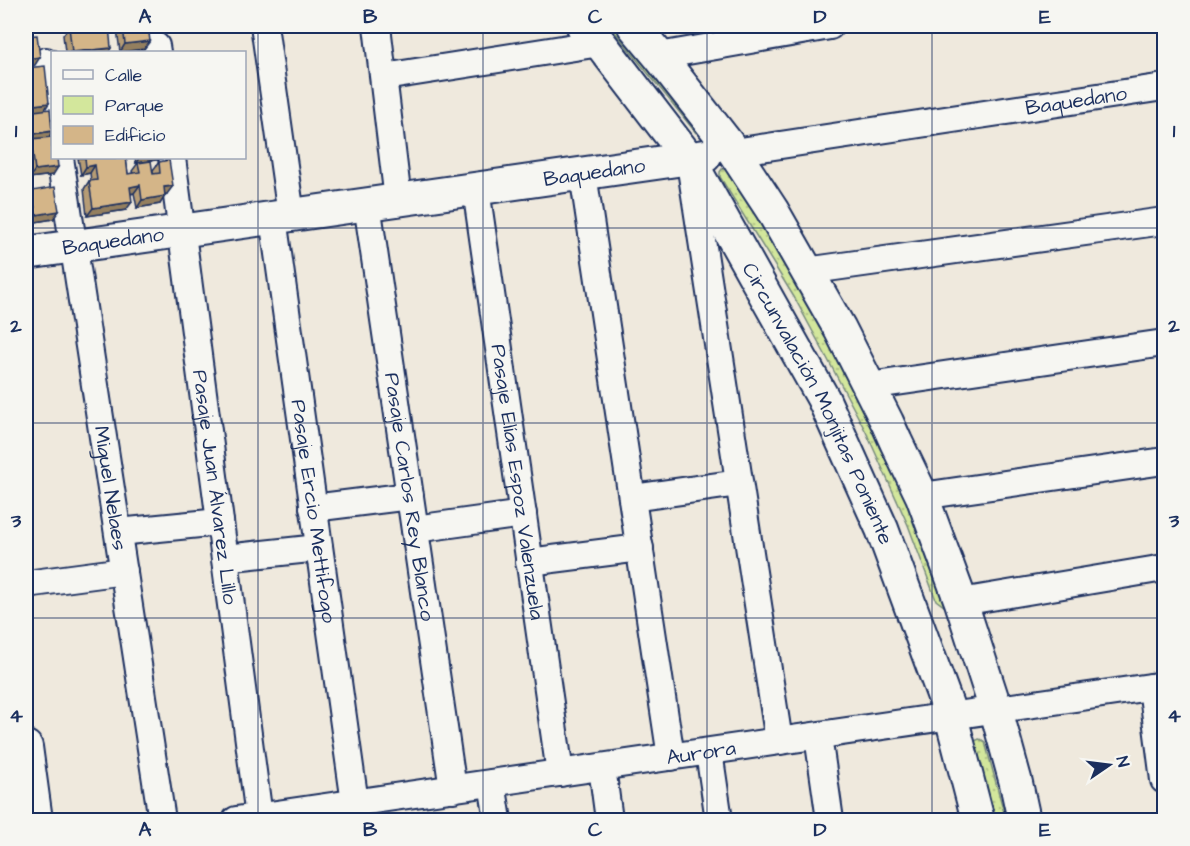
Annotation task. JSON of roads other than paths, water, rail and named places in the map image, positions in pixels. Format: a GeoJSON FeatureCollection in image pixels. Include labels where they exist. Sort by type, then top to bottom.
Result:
{"type":"FeatureCollection","features":[{"type":"Feature","properties":{"kind":"street"},"geometry":{"type":"LineString","coordinates":[[377,26],[398,200]]}},
{"type":"Feature","properties":{"kind":"street"},"geometry":{"type":"LineString","coordinates":[[634,26],[734,152],[772,210],[840,329],[888,422],[922,496],[961,602],[996,710],[1024,820]]}},
{"type":"Feature","properties":{"kind":"street"},"geometry":{"type":"LineString","coordinates":[[659,56],[830,26]]}},
{"type":"Feature","properties":{"kind":"street","name":"Pasaje Ercio Mettifogo"},"geometry":{"type":"LineString","coordinates":[[265,32],[313,508],[355,803]]}},
{"type":"Feature","properties":{"kind":"street"},"geometry":{"type":"LineString","coordinates":[[384,77],[592,34]]}},
{"type":"Feature","properties":{"kind":"street","name":"Circunvalación Monjitas Poniente"},"geometry":{"type":"LineString","coordinates":[[592,34],[689,159],[823,398],[882,529],[951,716],[978,820]]}},
{"type":"Feature","properties":{"kind":"street"},"geometry":{"type":"LineString","coordinates":[[46,61],[51,98]]}},
{"type":"Feature","properties":{"kind":"street","name":"Baquedano"},"geometry":{"type":"LineString","coordinates":[[26,253],[689,159],[1164,87]]}},
{"type":"Feature","properties":{"kind":"street","name":"Miguel Nelaes"},"geometry":{"type":"LineString","coordinates":[[60,159],[162,820]]}},
{"type":"Feature","properties":{"kind":"street","name":"Pasaje Juan Álvarez Lillo"},"geometry":{"type":"LineString","coordinates":[[172,159],[262,818]]}},
{"type":"Feature","properties":{"kind":"street"},"geometry":{"type":"LineString","coordinates":[[689,159],[778,741]]}},
{"type":"Feature","properties":{"kind":"street"},"geometry":{"type":"LineString","coordinates":[[583,174],[671,757]]}},
{"type":"Feature","properties":{"kind":"street","name":"Pasaje Elías Espoz Valenzuela"},"geometry":{"type":"LineString","coordinates":[[476,189],[560,773]]}},
{"type":"Feature","properties":{"kind":"street","name":"Pasaje Carlos Rey Blanco"},"geometry":{"type":"LineString","coordinates":[[367,204],[453,789]]}},
{"type":"Feature","properties":{"kind":"street"},"geometry":{"type":"LineString","coordinates":[[807,271],[1164,220]]}},
{"type":"Feature","properties":{"kind":"street"},"geometry":{"type":"LineString","coordinates":[[869,386],[1164,343]]}},
{"type":"Feature","properties":{"kind":"street"},"geometry":{"type":"LineString","coordinates":[[922,496],[1164,461]]}},
{"type":"Feature","properties":{"kind":"street"},"geometry":{"type":"LineString","coordinates":[[632,498],[739,483]]}},
{"type":"Feature","properties":{"kind":"street"},"geometry":{"type":"LineString","coordinates":[[313,508],[410,496]]}},
{"type":"Feature","properties":{"kind":"street"},"geometry":{"type":"LineString","coordinates":[[415,529],[522,513]]}},
{"type":"Feature","properties":{"kind":"street"},"geometry":{"type":"LineString","coordinates":[[118,532],[220,522]]}},
{"type":"Feature","properties":{"kind":"street"},"geometry":{"type":"LineString","coordinates":[[225,558],[319,548]]}},
{"type":"Feature","properties":{"kind":"street"},"geometry":{"type":"LineString","coordinates":[[529,561],[640,548]]}},
{"type":"Feature","properties":{"kind":"street"},"geometry":{"type":"LineString","coordinates":[[961,602],[1164,568]]}},
{"type":"Feature","properties":{"kind":"street"},"geometry":{"type":"LineString","coordinates":[[26,584],[124,571]]}},
{"type":"Feature","properties":{"kind":"street"},"geometry":{"type":"LineString","coordinates":[[1158,686],[1164,780]]}},
{"type":"Feature","properties":{"kind":"street","name":"Aurora"},"geometry":{"type":"LineString","coordinates":[[262,818],[355,803],[387,810],[453,789],[1158,686]]}},
{"type":"Feature","properties":{"kind":"street"},"geometry":{"type":"LineString","coordinates":[[818,736],[830,820]]}},
{"type":"Feature","properties":{"kind":"street"},"geometry":{"type":"LineString","coordinates":[[26,747],[36,820]]}},
{"type":"Feature","properties":{"kind":"street"},"geometry":{"type":"LineString","coordinates":[[709,752],[719,820]]}},
{"type":"Feature","properties":{"kind":"street"},"geometry":{"type":"LineString","coordinates":[[602,767],[609,820]]}},
{"type":"Feature","properties":{"kind":"street"},"geometry":{"type":"LineString","coordinates":[[492,783],[498,820]]}}]}
